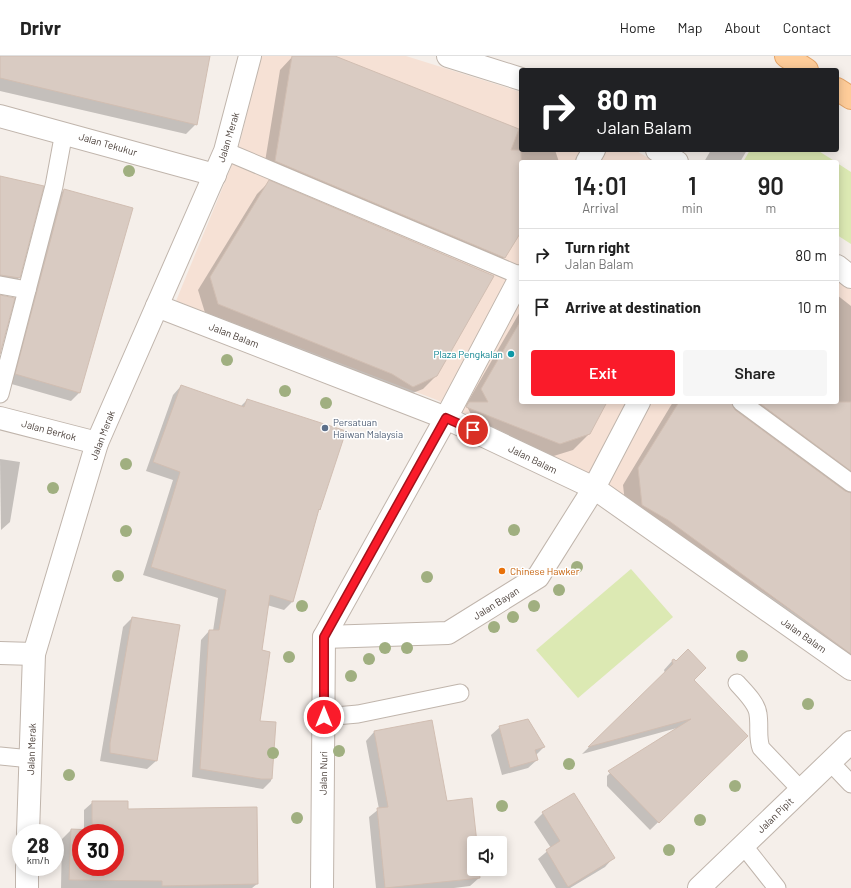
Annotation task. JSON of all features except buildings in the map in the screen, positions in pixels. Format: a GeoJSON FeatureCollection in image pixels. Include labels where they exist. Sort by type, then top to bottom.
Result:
{"type":"FeatureCollection","features":[{"type":"Feature","properties":{"kind":"main road"},"geometry":{"type":"LineString","coordinates":[[786,56],[804,68]]}},
{"type":"Feature","properties":{"kind":"main road"},"geometry":{"type":"LineString","coordinates":[[839,90],[851,98]]}},
{"type":"Feature","properties":{"kind":"street","name":"Jalan Merak"},"geometry":{"type":"LineString","coordinates":[[28,824],[34,654],[97,443],[225,151],[250,56]]}},
{"type":"Feature","properties":{"kind":"street"},"geometry":{"type":"LineString","coordinates":[[448,56],[519,78]]}},
{"type":"Feature","properties":{"kind":"street","name":"Jalan Tekukur"},"geometry":{"type":"LineString","coordinates":[[0,116],[64,132],[215,175]]}},
{"type":"Feature","properties":{"kind":"street"},"geometry":{"type":"LineString","coordinates":[[660,152],[674,160]]}},
{"type":"Feature","properties":{"kind":"street"},"geometry":{"type":"LineString","coordinates":[[839,268],[851,277]]}},
{"type":"Feature","properties":{"kind":"street","name":"Jalan Nuri"},"geometry":{"type":"LineString","coordinates":[[322,888],[324,637],[446,418],[519,280]]}},
{"type":"Feature","properties":{"kind":"street","name":"Jalan Balam"},"geometry":{"type":"LineString","coordinates":[[157,306],[446,418],[594,488],[851,669]]}},
{"type":"Feature","properties":{"kind":"street","name":"Jalan Bayan"},"geometry":{"type":"LineString","coordinates":[[324,637],[448,633],[538,577],[594,488],[637,404]]}},
{"type":"Feature","properties":{"kind":"street","name":"Jalan Berkok"},"geometry":{"type":"LineString","coordinates":[[0,418],[97,443]]}},
{"type":"Feature","properties":{"kind":"street"},"geometry":{"type":"LineString","coordinates":[[0,653],[34,654]]}},
{"type":"Feature","properties":{"kind":"street","name":"Jalan Pipit"},"geometry":{"type":"LineString","coordinates":[[699,888],[851,742]]}},
{"type":"Feature","properties":{"kind":"street"},"geometry":{"type":"LineString","coordinates":[[26,888],[27,876]]}},
{"type":"Feature","properties":{"kind":"lane"},"geometry":{"type":"LineString","coordinates":[[0,394],[54,186],[64,132]]}},
{"type":"Feature","properties":{"kind":"lane"},"geometry":{"type":"LineString","coordinates":[[225,151],[519,275]]}},
{"type":"Feature","properties":{"kind":"lane"},"geometry":{"type":"LineString","coordinates":[[0,285],[27,290]]}},
{"type":"Feature","properties":{"kind":"lane"},"geometry":{"type":"LineString","coordinates":[[744,404],[851,483]]}},
{"type":"Feature","properties":{"kind":"lane"},"geometry":{"type":"LineString","coordinates":[[737,683],[755,706],[758,713],[758,741],[761,748],[801,790]]}},
{"type":"Feature","properties":{"kind":"lane"},"geometry":{"type":"LineString","coordinates":[[324,717],[358,714],[460,693]]}},
{"type":"Feature","properties":{"kind":"lane"},"geometry":{"type":"LineString","coordinates":[[0,756],[31,759]]}},
{"type":"Feature","properties":{"kind":"lane"},"geometry":{"type":"LineString","coordinates":[[830,762],[851,784]]}},
{"type":"Feature","properties":{"kind":"lane"},"geometry":{"type":"LineString","coordinates":[[743,845],[777,888]]}},
{"type":"Feature","properties":{"kind":"shaded area"},"geometry":{"type":"Polygon","coordinates":[[[261,56],[406,56],[519,91],[519,152],[638,152],[652,160],[519,160],[519,404],[839,404],[839,281],[851,290],[851,651],[583,470],[437,400],[176,301],[238,150],[261,56]]]}},
{"type":"Feature","properties":{"kind":"green space"},"geometry":{"type":"Polygon","coordinates":[[[749,152],[820,152],[833,160],[744,160],[749,152]]]}},
{"type":"Feature","properties":{"kind":"green space"},"geometry":{"type":"Polygon","coordinates":[[[839,164],[851,172],[851,244],[839,236],[839,164]]]}},
{"type":"Feature","properties":{"kind":"green space"},"geometry":{"type":"Polygon","coordinates":[[[631,569],[673,617],[578,698],[536,650],[631,569]]]}},
{"type":"Feature","properties":{"kind":"place","name":"Plaza Pengkalan"},"geometry":{"type":"Point","coordinates":[511,354]}},
{"type":"Feature","properties":{"kind":"place","name":"Persatuan Haiwan Malaysia"},"geometry":{"type":"Point","coordinates":[325,428]}},
{"type":"Feature","properties":{"kind":"place","name":"Chinese Hawker"},"geometry":{"type":"Point","coordinates":[502,571]}},
{"type":"Feature","properties":{"kind":"route"},"geometry":{"type":"LineString","coordinates":[[324,717],[324,637],[446,418],[473,430]]}}]}
